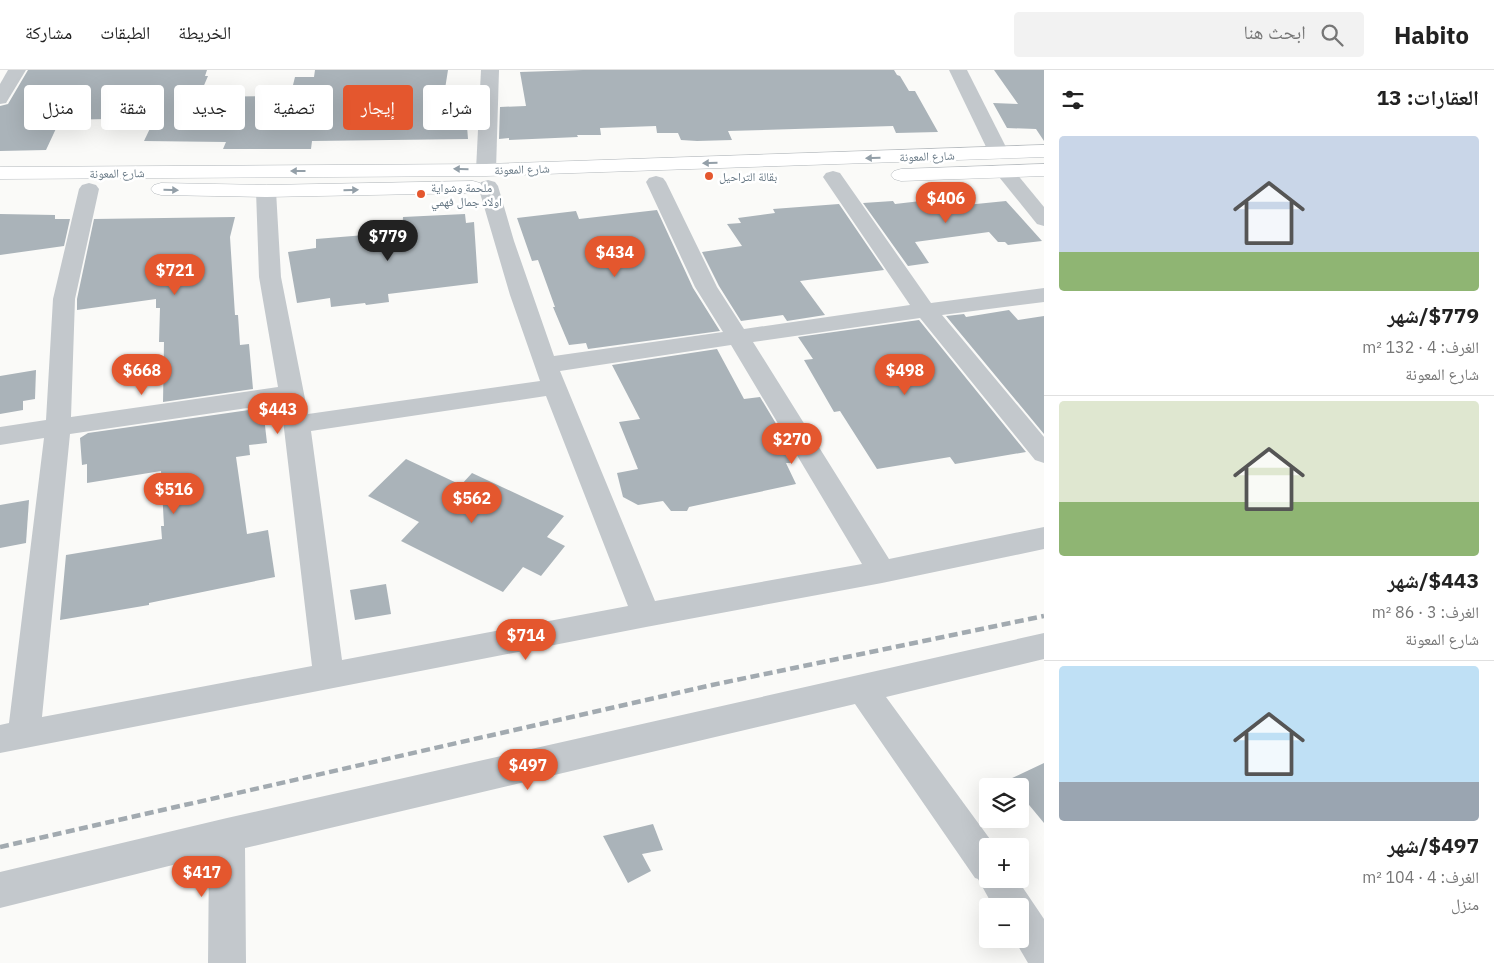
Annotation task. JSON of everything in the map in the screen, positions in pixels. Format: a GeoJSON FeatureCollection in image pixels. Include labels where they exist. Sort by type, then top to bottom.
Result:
{"type":"FeatureCollection","features":[{"type":"Feature","properties":{"kind":"highway","name":"شارع المعونة"},"geometry":{"type":"LineString","coordinates":[[0,191],[89,188],[266,191],[487,178],[1044,151]]}},
{"type":"Feature","properties":{"kind":"highway","name":"شارع المعونة"},"geometry":{"type":"LineString","coordinates":[[0,174],[435,168],[487,178],[656,182],[842,177]]}},
{"type":"Feature","properties":{"kind":"highway","name":"شارع المعونة"},"geometry":{"type":"LineString","coordinates":[[880,176],[1044,170]]}},
{"type":"Feature","properties":{"kind":"street"},"geometry":{"type":"LineString","coordinates":[[0,99],[17,70]]}},
{"type":"Feature","properties":{"kind":"street"},"geometry":{"type":"LineString","coordinates":[[490,70],[487,178],[502,239],[551,376],[646,615]]}},
{"type":"Feature","properties":{"kind":"street"},"geometry":{"type":"LineString","coordinates":[[958,70],[999,153]]}},
{"type":"Feature","properties":{"kind":"street"},"geometry":{"type":"LineString","coordinates":[[1005,172],[1044,220]]}},
{"type":"Feature","properties":{"kind":"street"},"geometry":{"type":"LineString","coordinates":[[842,177],[925,310],[1044,454]]}},
{"type":"Feature","properties":{"kind":"street"},"geometry":{"type":"LineString","coordinates":[[656,182],[709,293],[882,572]]}},
{"type":"Feature","properties":{"kind":"street"},"geometry":{"type":"LineString","coordinates":[[89,188],[64,299],[58,429],[12,737],[646,615],[882,572],[1044,538]]}},
{"type":"Feature","properties":{"kind":"street"},"geometry":{"type":"LineString","coordinates":[[266,191],[270,277],[297,424],[329,676]]}},
{"type":"Feature","properties":{"kind":"street"},"geometry":{"type":"LineString","coordinates":[[297,424],[551,376],[738,337],[1044,295]]}},
{"type":"Feature","properties":{"kind":"street"},"geometry":{"type":"LineString","coordinates":[[0,436],[58,429],[290,393]]}},
{"type":"Feature","properties":{"kind":"street"},"geometry":{"type":"LineString","coordinates":[[0,890],[227,834],[862,690],[1044,646]]}},
{"type":"Feature","properties":{"kind":"street"},"geometry":{"type":"LineString","coordinates":[[862,690],[979,853]]}},
{"type":"Feature","properties":{"kind":"street"},"geometry":{"type":"LineString","coordinates":[[227,834],[227,963]]}},
{"type":"Feature","properties":{"kind":"street"},"geometry":{"type":"LineString","coordinates":[[1029,929],[1044,955]]}},
{"type":"Feature","properties":{"kind":"building"},"geometry":{"type":"Polygon","coordinates":[[[28,70],[207,70],[205,76],[208,76],[204,85],[174,85],[174,130],[245,130],[245,96],[255,96],[255,130],[333,130],[333,85],[293,85],[295,77],[314,77],[315,70],[448,70],[446,85],[423,85],[423,130],[467,130],[468,139],[312,141],[311,149],[223,149],[226,142],[144,141],[149,130],[164,130],[164,85],[101,85],[101,119],[91,119],[91,85],[24,85],[24,130],[55,130],[46,150],[0,151],[0,106],[8,104],[28,70]]]}},
{"type":"Feature","properties":{"kind":"building"},"geometry":{"type":"Polygon","coordinates":[[[583,70],[894,70],[909,91],[915,91],[938,132],[896,133],[893,126],[728,131],[732,140],[697,141],[681,140],[678,133],[657,133],[656,126],[600,128],[601,135],[577,135],[578,137],[499,139],[500,107],[526,106],[520,72],[583,70]]]}},
{"type":"Feature","properties":{"kind":"building"},"geometry":{"type":"Polygon","coordinates":[[[994,70],[1044,70],[1044,141],[1036,129],[1007,128],[993,103],[1018,104],[994,70]]]}},
{"type":"Feature","properties":{"kind":"building"},"geometry":{"type":"Polygon","coordinates":[[[938,199],[946,207],[1006,201],[1042,241],[1008,245],[1005,242],[998,242],[989,232],[915,242],[929,263],[908,266],[863,203],[893,201],[895,204],[938,199]]]}},
{"type":"Feature","properties":{"kind":"building"},"geometry":{"type":"Polygon","coordinates":[[[839,204],[884,270],[800,281],[825,315],[787,321],[783,315],[741,321],[719,286],[702,252],[742,246],[727,224],[741,223],[738,218],[775,213],[773,209],[839,204]]]}},
{"type":"Feature","properties":{"kind":"building"},"geometry":{"type":"Polygon","coordinates":[[[657,210],[693,288],[720,331],[588,349],[586,343],[569,345],[553,307],[555,307],[538,260],[532,261],[517,218],[576,211],[579,219],[657,210]]]}},
{"type":"Feature","properties":{"kind":"building"},"geometry":{"type":"Polygon","coordinates":[[[0,214],[55,215],[55,219],[70,219],[64,246],[0,255],[0,214]]]}},
{"type":"Feature","properties":{"kind":"building"},"geometry":{"type":"Polygon","coordinates":[[[465,214],[466,223],[474,222],[478,283],[388,294],[389,302],[366,305],[365,303],[331,307],[330,298],[297,303],[288,252],[316,248],[316,239],[402,232],[403,217],[465,214]]]}},
{"type":"Feature","properties":{"kind":"building"},"geometry":{"type":"Polygon","coordinates":[[[235,217],[230,237],[235,315],[238,315],[240,345],[249,344],[253,389],[163,402],[164,342],[159,342],[160,308],[156,308],[156,299],[77,310],[77,299],[94,219],[235,217]]]}},
{"type":"Feature","properties":{"kind":"building"},"geometry":{"type":"Polygon","coordinates":[[[1009,310],[1018,320],[1044,316],[1044,434],[946,316],[964,314],[966,317],[1009,310]]]}},
{"type":"Feature","properties":{"kind":"building"},"geometry":{"type":"Polygon","coordinates":[[[919,320],[1026,452],[955,464],[950,457],[877,469],[840,411],[834,412],[804,360],[813,359],[798,337],[919,320]]]}},
{"type":"Feature","properties":{"kind":"building"},"geometry":{"type":"Polygon","coordinates":[[[717,349],[744,399],[760,397],[784,437],[775,438],[791,463],[786,463],[796,484],[689,507],[687,511],[671,511],[663,501],[638,505],[623,497],[617,473],[638,469],[619,422],[640,419],[612,365],[717,349]]]}},
{"type":"Feature","properties":{"kind":"building"},"geometry":{"type":"Polygon","coordinates":[[[36,370],[35,399],[23,401],[23,410],[0,414],[0,376],[36,370]]]}},
{"type":"Feature","properties":{"kind":"building"},"geometry":{"type":"Polygon","coordinates":[[[263,408],[267,443],[249,445],[250,455],[236,457],[247,534],[268,530],[275,577],[149,603],[149,605],[60,620],[66,555],[162,539],[161,526],[164,526],[161,471],[87,483],[87,464],[82,465],[80,438],[88,433],[263,408]]]}},
{"type":"Feature","properties":{"kind":"building"},"geometry":{"type":"Polygon","coordinates":[[[406,459],[461,485],[472,473],[564,516],[547,537],[565,546],[541,576],[523,567],[503,592],[401,541],[419,522],[368,496],[406,459]]]}},
{"type":"Feature","properties":{"kind":"building"},"geometry":{"type":"Polygon","coordinates":[[[29,500],[26,543],[0,548],[0,505],[29,500]]]}},
{"type":"Feature","properties":{"kind":"building"},"geometry":{"type":"Polygon","coordinates":[[[386,584],[391,614],[355,620],[350,590],[386,584]]]}},
{"type":"Feature","properties":{"kind":"building"},"geometry":{"type":"Polygon","coordinates":[[[1044,763],[1044,823],[1029,805],[1029,778],[1012,778],[1044,763]]]}},
{"type":"Feature","properties":{"kind":"building"},"geometry":{"type":"Polygon","coordinates":[[[653,824],[663,850],[642,854],[651,871],[628,883],[603,836],[653,824]]]}},
{"type":"Feature","properties":{"kind":"railway"},"geometry":{"type":"LineString","coordinates":[[0,847],[712,685],[1044,616]]}},
{"type":"Feature","properties":{"kind":"place","name":"بقالة التراحيل"},"geometry":{"type":"Point","coordinates":[709,176]}},
{"type":"Feature","properties":{"kind":"place","name":"ملحمة وشواية اولاد جمال فهمي"},"geometry":{"type":"Point","coordinates":[421,194]}}]}
